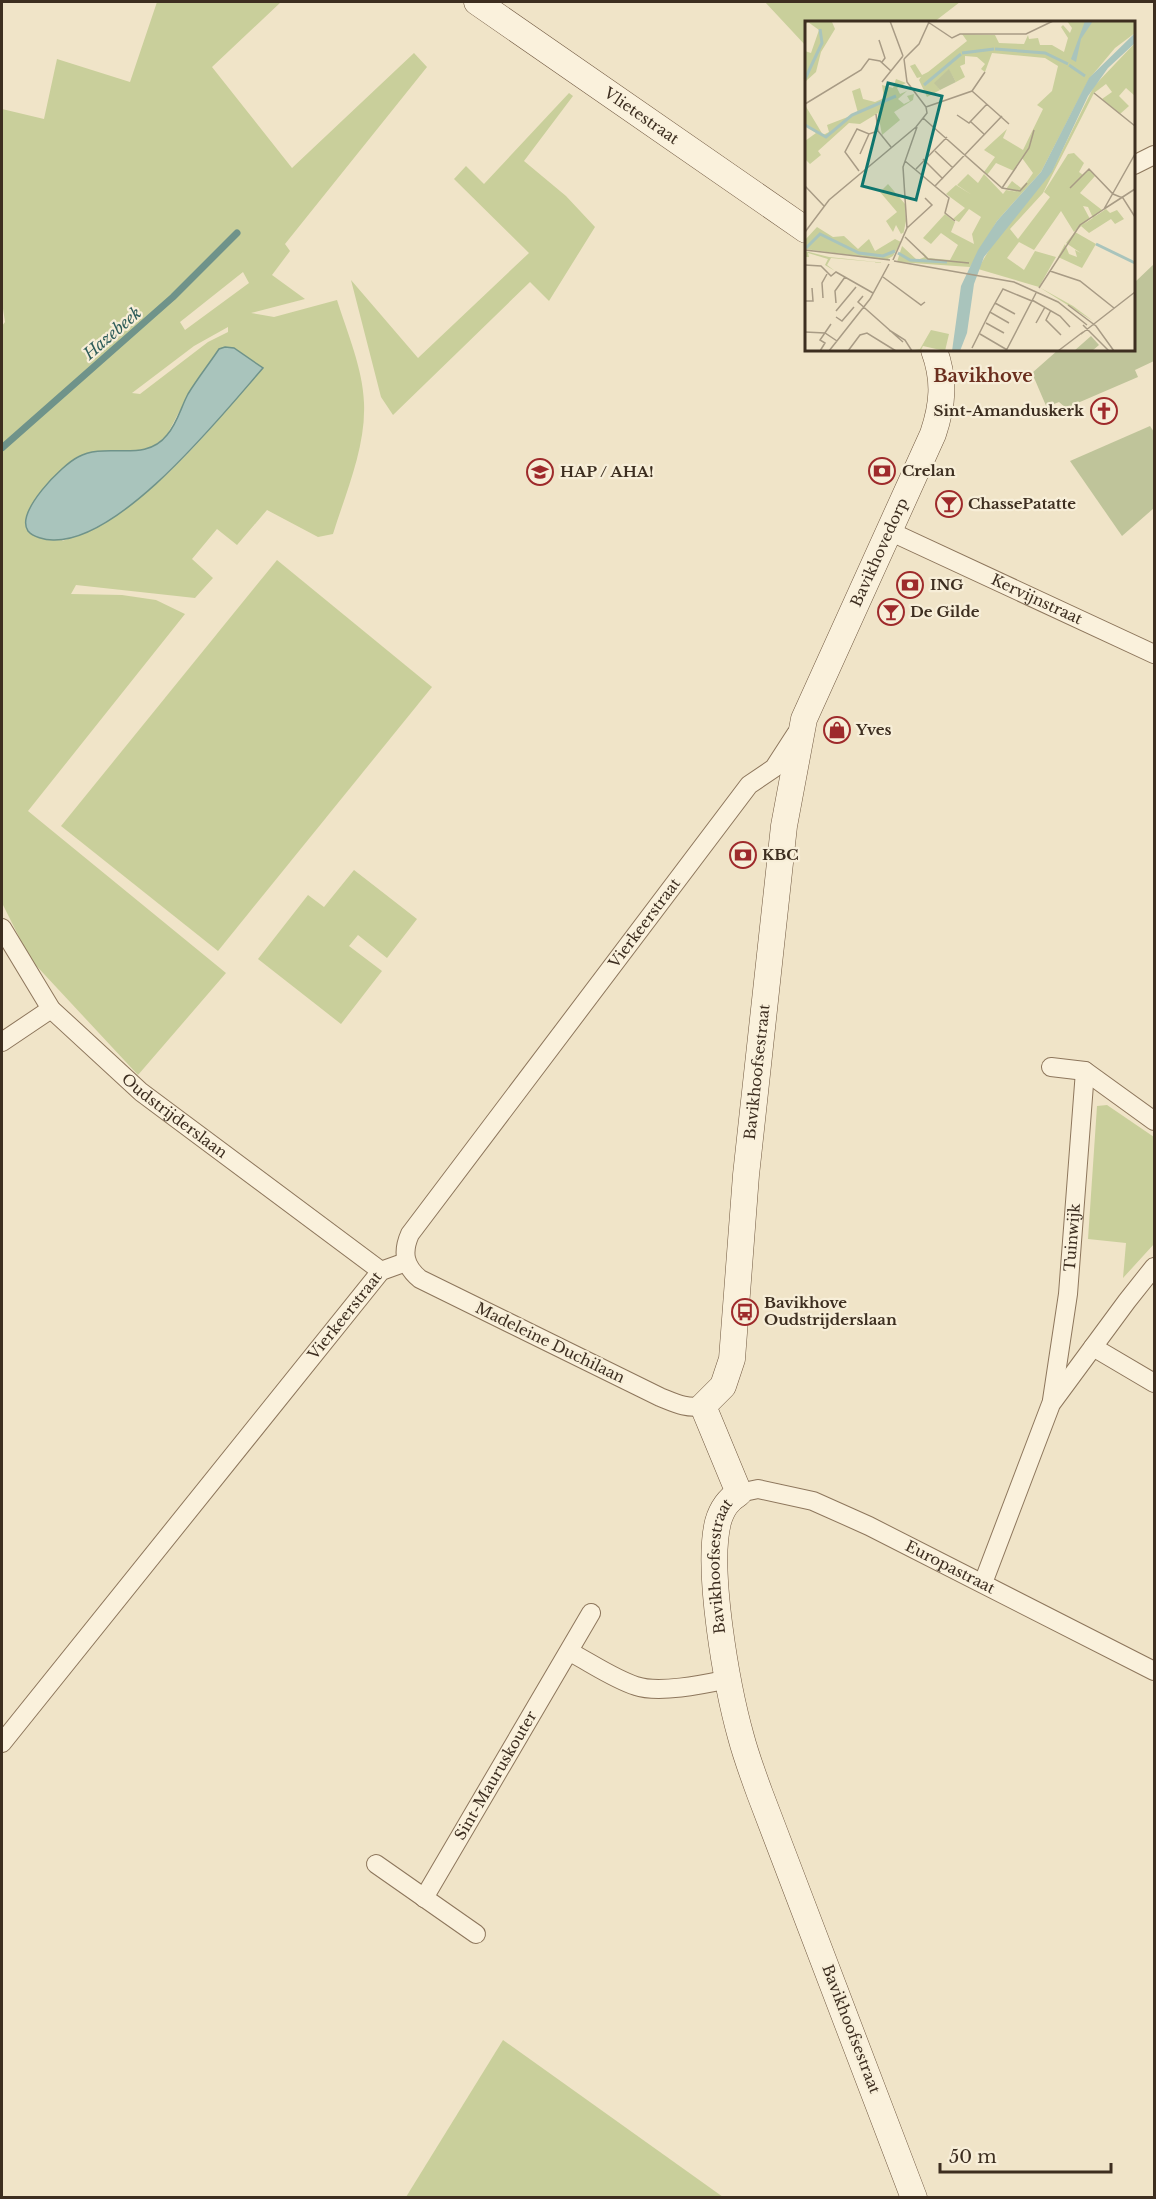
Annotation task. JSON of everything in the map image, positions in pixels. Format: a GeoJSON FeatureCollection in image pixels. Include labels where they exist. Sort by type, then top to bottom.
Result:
{"type":"FeatureCollection","features":[{"type":"Feature","properties":{"kind":"street","name":"Vlietestraat"},"geometry":{"type":"LineString","coordinates":[[477,2],[805,229]]}},
{"type":"Feature","properties":{"kind":"street"},"geometry":{"type":"LineString","coordinates":[[1135,165],[1155,155]]}},
{"type":"Feature","properties":{"kind":"street","name":"Bavikhovedorp"},"geometry":{"type":"LineString","coordinates":[[761,777],[774,768],[784,755],[804,719],[887,530],[928,451],[941,410],[943,394],[939,365],[934,351]]}},
{"type":"Feature","properties":{"kind":"street","name":"Kervijnstraat"},"geometry":{"type":"LineString","coordinates":[[887,530],[1155,654]]}},
{"type":"Feature","properties":{"kind":"street","name":"Bavikhovedorp"},"geometry":{"type":"LineString","coordinates":[[793,786],[804,719]]}},
{"type":"Feature","properties":{"kind":"street"},"geometry":{"type":"LineString","coordinates":[[761,777],[774,777],[793,786]]}},
{"type":"Feature","properties":{"kind":"street","name":"Vierkeerstraat"},"geometry":{"type":"LineString","coordinates":[[2,1743],[381,1271],[406,1262],[405,1245],[410,1234],[749,785],[761,777]]}},
{"type":"Feature","properties":{"kind":"street","name":"Bavikhoofsestraat"},"geometry":{"type":"LineString","coordinates":[[793,786],[784,826],[746,1175],[732,1359],[723,1386],[703,1406],[739,1493],[728,1501],[722,1511],[715,1541],[718,1611],[740,1736],[914,2198]]}},
{"type":"Feature","properties":{"kind":"street","name":"Oudstrijderslaan"},"geometry":{"type":"LineString","coordinates":[[2,928],[51,1009],[141,1092],[381,1271]]}},
{"type":"Feature","properties":{"kind":"street"},"geometry":{"type":"LineString","coordinates":[[2,1042],[51,1009]]}},
{"type":"Feature","properties":{"kind":"street"},"geometry":{"type":"LineString","coordinates":[[1051,1067],[1085,1071],[1155,1121]]}},
{"type":"Feature","properties":{"kind":"street","name":"Tuinwijk"},"geometry":{"type":"LineString","coordinates":[[983,1583],[1051,1404],[1068,1294],[1085,1071]]}},
{"type":"Feature","properties":{"kind":"street","name":"Madeleine Duchilaan"},"geometry":{"type":"LineString","coordinates":[[406,1262],[420,1279],[607,1372],[681,1406],[692,1408],[703,1406]]}},
{"type":"Feature","properties":{"kind":"street","name":"Tuinwijk"},"geometry":{"type":"LineString","coordinates":[[1051,1404],[1155,1268]]}},
{"type":"Feature","properties":{"kind":"street"},"geometry":{"type":"LineString","coordinates":[[1093,1347],[1155,1383]]}},
{"type":"Feature","properties":{"kind":"street","name":"Europastraat"},"geometry":{"type":"LineString","coordinates":[[739,1493],[758,1489],[813,1501],[983,1583],[1155,1671]]}},
{"type":"Feature","properties":{"kind":"street","name":"Sint-Mauruskouter"},"geometry":{"type":"LineString","coordinates":[[424,1898],[591,1613]]}},
{"type":"Feature","properties":{"kind":"street"},"geometry":{"type":"LineString","coordinates":[[570,1652],[637,1687],[702,1684],[729,1679]]}},
{"type":"Feature","properties":{"kind":"street"},"geometry":{"type":"LineString","coordinates":[[375,1864],[476,1934]]}},
{"type":"Feature","properties":{"kind":"green space"},"geometry":{"type":"Polygon","coordinates":[[[157,2],[281,2],[212,67],[292,168],[414,53],[427,67],[285,244],[290,251],[272,275],[305,299],[251,313],[274,317],[337,300],[361,377],[364,420],[354,469],[333,534],[318,537],[267,510],[237,545],[217,529],[192,559],[213,578],[195,598],[76,585],[71,594],[122,595],[156,600],[185,614],[28,811],[226,973],[138,1075],[30,959],[2,903],[2,326],[5,322],[2,302],[2,109],[44,119],[57,59],[130,82],[157,2]],[[243,272],[180,322],[185,330],[249,283],[243,272]],[[228,327],[194,346],[132,393],[140,394],[208,342],[228,332],[228,327]],[[219,349],[189,393],[167,435],[149,450],[127,451],[62,541],[93,528],[148,491],[197,444],[262,368],[219,349]]]}},
{"type":"Feature","properties":{"kind":"green space"},"geometry":{"type":"Polygon","coordinates":[[[765,2],[960,2],[935,21],[805,21],[805,45],[765,2]]]}},
{"type":"Feature","properties":{"kind":"green space"},"geometry":{"type":"Polygon","coordinates":[[[569,93],[573,96],[524,161],[566,196],[595,227],[549,301],[530,282],[393,415],[381,397],[351,280],[418,358],[529,253],[454,179],[466,166],[484,184],[569,93]]]}},
{"type":"Feature","properties":{"kind":"green space"},"geometry":{"type":"Polygon","coordinates":[[[1154,264],[1154,361],[1135,370],[1138,377],[1066,408],[1059,402],[1054,404],[1054,413],[1050,415],[1032,373],[1057,351],[1135,351],[1135,282],[1154,264]]]}},
{"type":"Feature","properties":{"kind":"green space"},"geometry":{"type":"Polygon","coordinates":[[[1150,426],[1154,432],[1154,508],[1122,536],[1070,461],[1150,426]]]}},
{"type":"Feature","properties":{"kind":"green space"},"geometry":{"type":"Polygon","coordinates":[[[277,560],[432,687],[218,951],[61,826],[277,560]]]}},
{"type":"Feature","properties":{"kind":"green space"},"geometry":{"type":"Polygon","coordinates":[[[354,870],[417,919],[387,958],[358,935],[349,946],[382,971],[341,1024],[258,959],[308,895],[324,907],[354,870]]]}},
{"type":"Feature","properties":{"kind":"green space"},"geometry":{"type":"Polygon","coordinates":[[[1107,1105],[1154,1137],[1154,1244],[1123,1278],[1126,1243],[1088,1239],[1097,1106],[1107,1105]]]}},
{"type":"Feature","properties":{"kind":"green space"},"geometry":{"type":"Polygon","coordinates":[[[503,2040],[723,2197],[406,2197],[503,2040]]]}},
{"type":"Feature","properties":{"kind":"water"},"geometry":{"type":"Polygon","coordinates":[[[234,348],[263,368],[168,473],[109,521],[80,535],[50,540],[28,531],[26,523],[28,513],[34,501],[62,469],[78,457],[101,451],[136,450],[158,444],[174,426],[192,388],[219,349],[234,348]]]}},
{"type":"Feature","properties":{"kind":"waterway","name":"Hazebeek"},"geometry":{"type":"LineString","coordinates":[[2,448],[173,297],[237,233]]}},
{"type":"Feature","properties":{"kind":"place","name":"Sint-Amanduskerk"},"geometry":{"type":"Point","coordinates":[1104,411]}},
{"type":"Feature","properties":{"kind":"place","name":"Crelan"},"geometry":{"type":"Point","coordinates":[882,471]}},
{"type":"Feature","properties":{"kind":"place","name":"HAP / AHA!"},"geometry":{"type":"Point","coordinates":[540,472]}},
{"type":"Feature","properties":{"kind":"place","name":"ChassePatatte"},"geometry":{"type":"Point","coordinates":[949,504]}},
{"type":"Feature","properties":{"kind":"place","name":"ING"},"geometry":{"type":"Point","coordinates":[910,585]}},
{"type":"Feature","properties":{"kind":"place","name":"De Gilde"},"geometry":{"type":"Point","coordinates":[891,612]}},
{"type":"Feature","properties":{"kind":"place","name":"Yves"},"geometry":{"type":"Point","coordinates":[837,730]}},
{"type":"Feature","properties":{"kind":"place","name":"KBC"},"geometry":{"type":"Point","coordinates":[743,855]}},
{"type":"Feature","properties":{"kind":"place","name":"Bavikhove Oudstrijderslaan"},"geometry":{"type":"Point","coordinates":[745,1312]}},
{"type":"Feature","properties":{"kind":"district","name":"Bavikhove"},"geometry":{"type":"Point","coordinates":[983,376]}}]}
